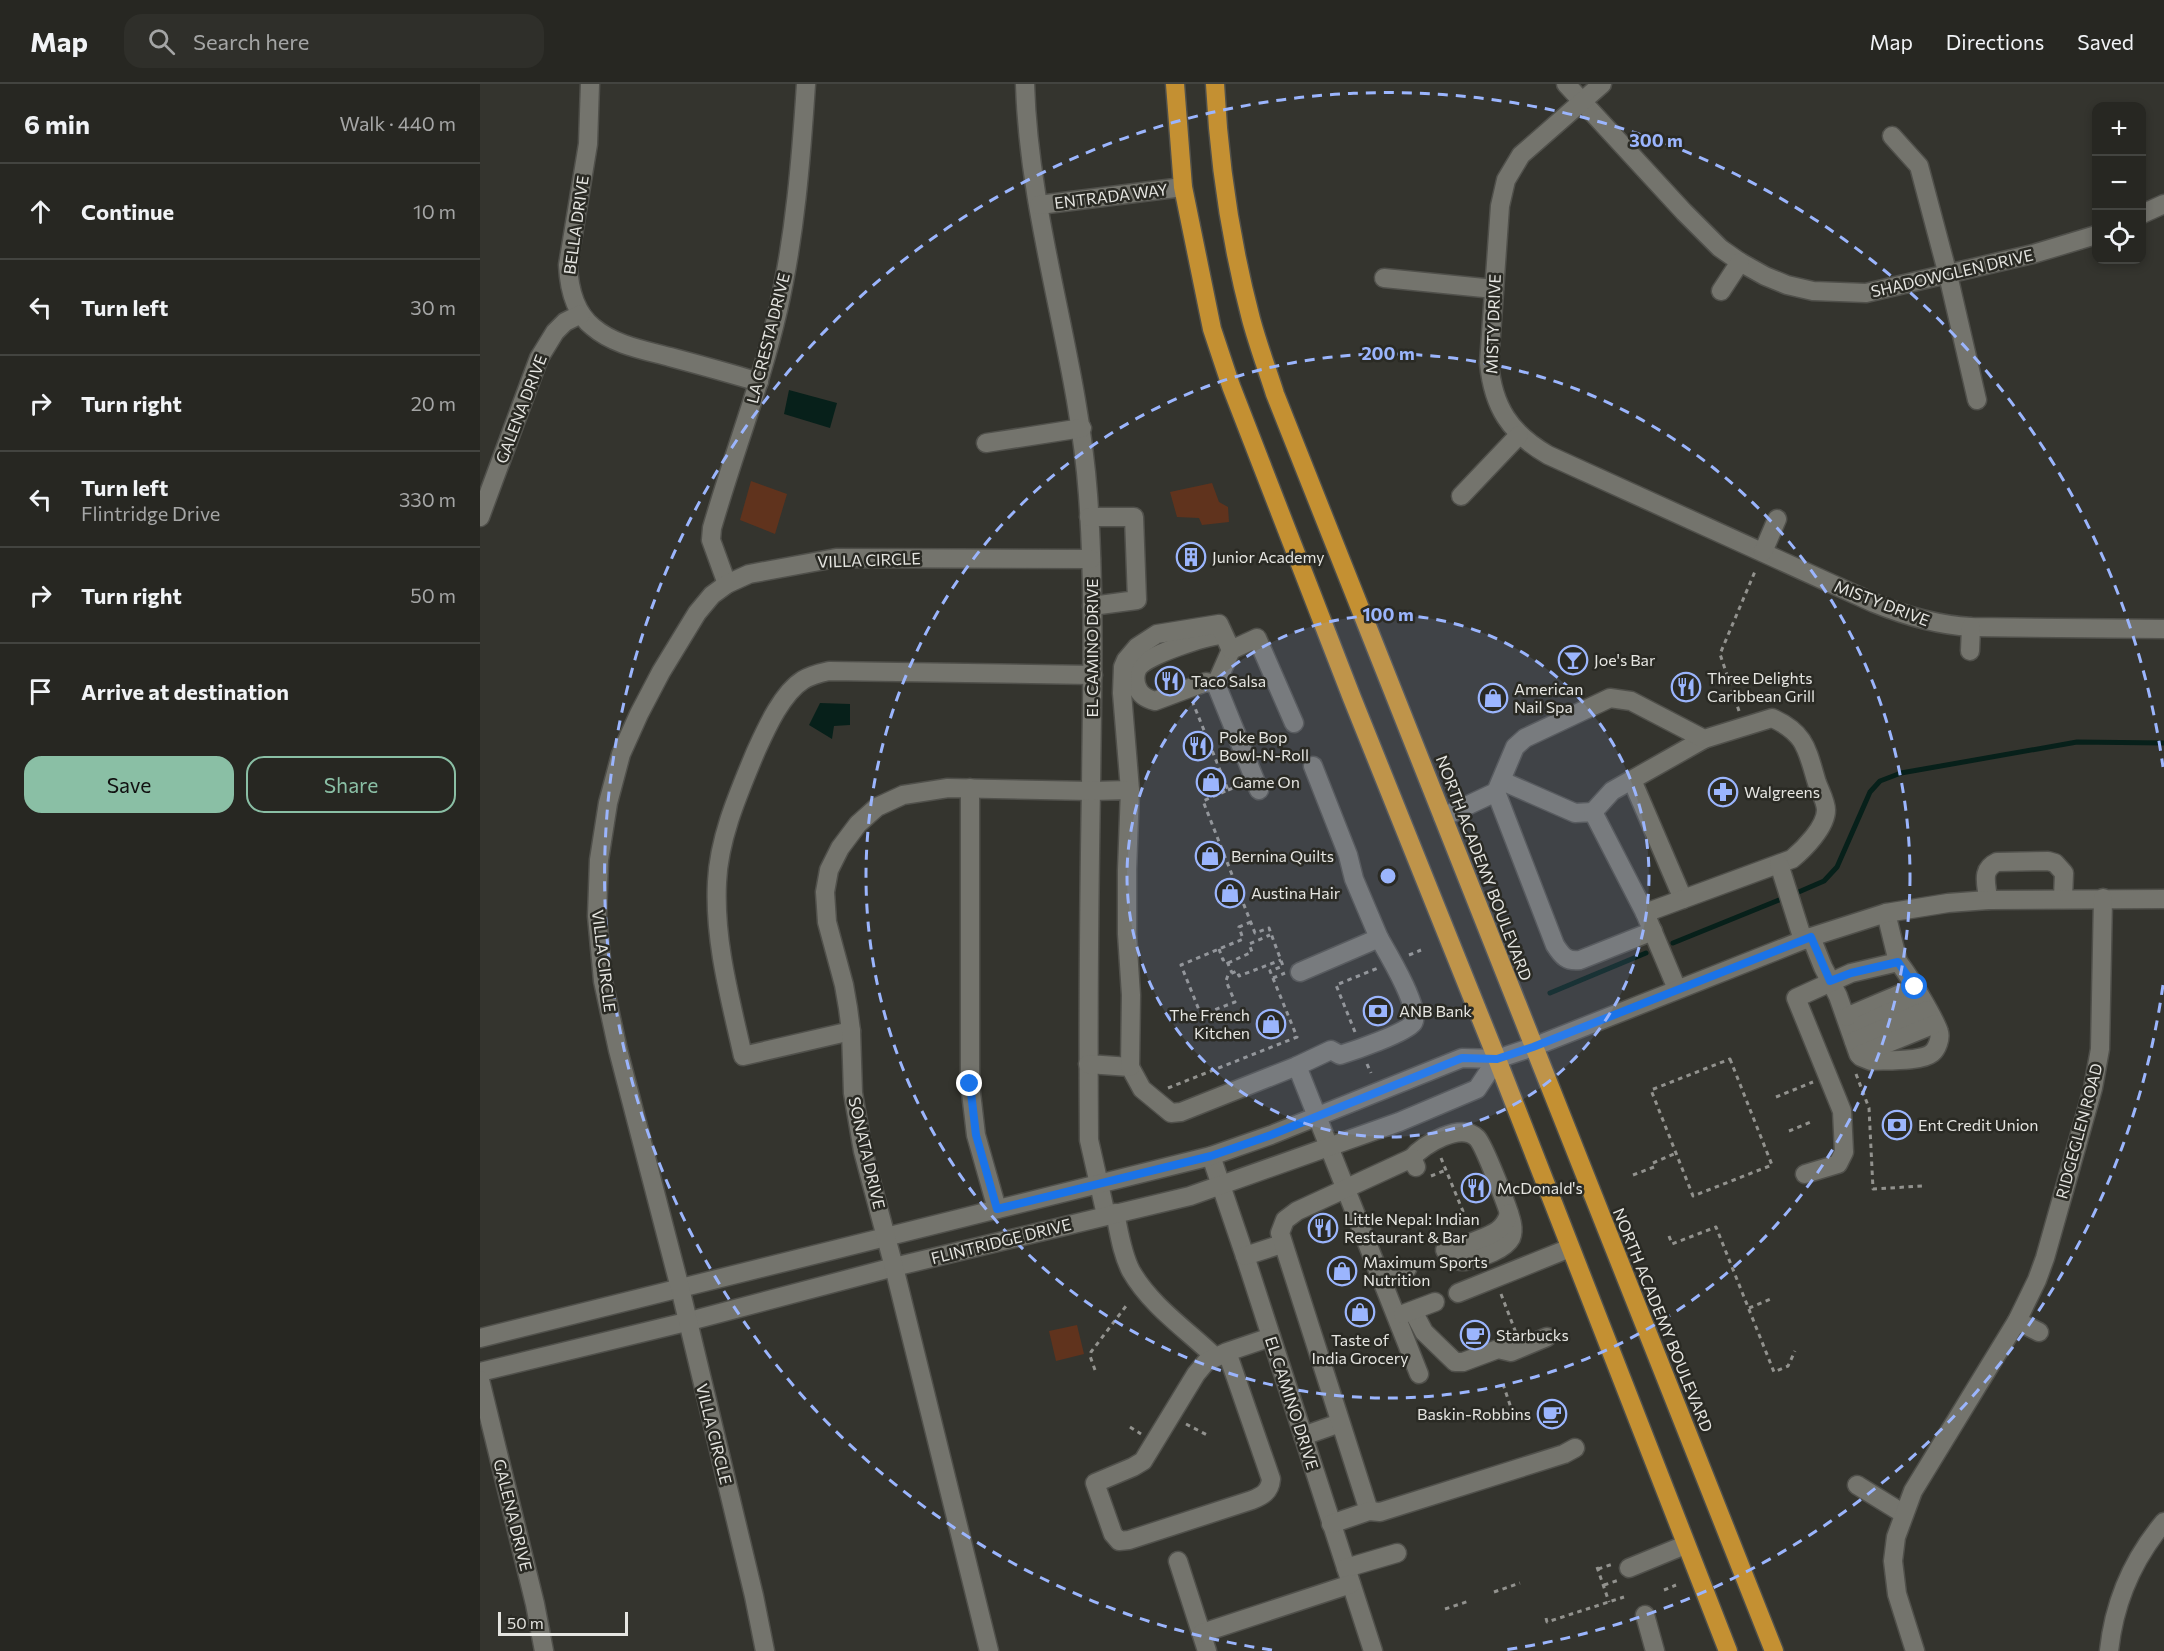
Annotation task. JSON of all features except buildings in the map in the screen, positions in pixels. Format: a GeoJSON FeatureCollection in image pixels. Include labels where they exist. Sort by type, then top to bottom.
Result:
{"type":"FeatureCollection","features":[{"type":"Feature","properties":{"kind":"highway"},"geometry":{"type":"LineString","coordinates":[[1174,84],[1183,187],[1212,329],[1231,386],[1728,1651]]}},
{"type":"Feature","properties":{"kind":"highway","name":"NORTH ACADEMY BOULEVARD"},"geometry":{"type":"LineString","coordinates":[[1215,84],[1224,183],[1251,320],[1283,414],[1774,1651]]}},
{"type":"Feature","properties":{"kind":"street","name":"BELLA DRIVE"},"geometry":{"type":"LineString","coordinates":[[590,84],[588,144],[568,265],[568,281],[573,299],[581,314],[592,327],[610,338],[633,347],[759,382]]}},
{"type":"Feature","properties":{"kind":"street","name":"LA CRESTA DRIVE"},"geometry":{"type":"LineString","coordinates":[[727,584],[711,540],[712,528],[759,382],[778,309],[793,229],[802,153],[806,84]]}},
{"type":"Feature","properties":{"kind":"street","name":"EL CAMINO DRIVE"},"geometry":{"type":"LineString","coordinates":[[1025,84],[1033,174],[1082,428],[1089,517],[1093,675],[1089,1140],[1099,1184],[1126,1258],[1140,1283],[1177,1323],[1221,1354]]}},
{"type":"Feature","properties":{"kind":"street","name":"SHADOWGLEN DRIVE"},"geometry":{"type":"LineString","coordinates":[[1566,84],[1720,248],[1765,276],[1787,285],[1839,294],[1866,293],[2033,255],[2092,237]]}},
{"type":"Feature","properties":{"kind":"street","name":"MISTY DRIVE"},"geometry":{"type":"LineString","coordinates":[[1602,84],[1521,155],[1506,180],[1500,206],[1489,363],[1491,384],[1497,403],[1519,435],[1531,446],[1548,455],[1760,560],[1899,613],[1943,625],[1971,627],[2164,629]]}},
{"type":"Feature","properties":{"kind":"street"},"geometry":{"type":"LineString","coordinates":[[1892,136],[1919,166],[1948,275],[1977,400]]}},
{"type":"Feature","properties":{"kind":"street","name":"ENTRADA WAY"},"geometry":{"type":"LineString","coordinates":[[1039,205],[1183,187]]}},
{"type":"Feature","properties":{"kind":"street"},"geometry":{"type":"LineString","coordinates":[[2146,212],[2164,204]]}},
{"type":"Feature","properties":{"kind":"street"},"geometry":{"type":"LineString","coordinates":[[1721,291],[1740,262]]}},
{"type":"Feature","properties":{"kind":"street"},"geometry":{"type":"LineString","coordinates":[[1384,278],[1494,289]]}},
{"type":"Feature","properties":{"kind":"street","name":"GALENA DRIVE"},"geometry":{"type":"LineString","coordinates":[[480,517],[539,358],[555,332],[565,322],[581,314]]}},
{"type":"Feature","properties":{"kind":"street"},"geometry":{"type":"LineString","coordinates":[[986,443],[1082,428]]}},
{"type":"Feature","properties":{"kind":"street"},"geometry":{"type":"LineString","coordinates":[[1461,496],[1519,435]]}},
{"type":"Feature","properties":{"kind":"street"},"geometry":{"type":"LineString","coordinates":[[1089,517],[1134,517],[1137,600],[1092,606]]}},
{"type":"Feature","properties":{"kind":"street"},"geometry":{"type":"LineString","coordinates":[[1760,560],[1778,519]]}},
{"type":"Feature","properties":{"kind":"street","name":"VILLA CIRCLE"},"geometry":{"type":"LineString","coordinates":[[765,1651],[754,1596],[686,1322],[680,1288],[618,1050],[603,981],[597,916],[598,860],[608,803],[621,754],[661,672],[697,613],[712,595],[727,584],[749,574],[836,558],[1091,559]]}},
{"type":"Feature","properties":{"kind":"street"},"geometry":{"type":"LineString","coordinates":[[1260,790],[1216,684],[1227,642],[1219,624],[1157,634],[1137,647],[1125,660],[1122,693],[1130,790],[1127,870],[1127,934],[1131,994],[1130,1067],[1142,1089],[1172,1113],[1181,1112],[1331,1050],[1340,1054],[1410,1025],[1390,974],[1392,962],[1379,938],[1354,879],[1348,855],[1312,766]]}},
{"type":"Feature","properties":{"kind":"street"},"geometry":{"type":"LineString","coordinates":[[1970,651],[1971,627]]}},
{"type":"Feature","properties":{"kind":"street"},"geometry":{"type":"LineString","coordinates":[[1216,684],[1206,682],[1155,701],[1148,699],[1138,689],[1136,675],[1143,663],[1150,659],[1206,636],[1227,642],[1257,638],[1294,723]]}},
{"type":"Feature","properties":{"kind":"street"},"geometry":{"type":"LineString","coordinates":[[851,1030],[743,1056],[721,958],[717,881],[723,841],[747,774],[778,710],[792,690],[802,681],[829,670],[1093,675]]}},
{"type":"Feature","properties":{"kind":"street"},"geometry":{"type":"LineString","coordinates":[[1443,817],[1499,787],[1515,747],[1525,738],[1610,698],[1631,701],[1704,739]]}},
{"type":"Feature","properties":{"kind":"street"},"geometry":{"type":"LineString","coordinates":[[1499,787],[1575,813],[1593,812],[1612,791],[1704,739],[1772,718],[1789,725],[1805,744],[1826,811],[1808,846],[1792,859],[1645,913]]}},
{"type":"Feature","properties":{"kind":"street"},"geometry":{"type":"LineString","coordinates":[[1632,780],[1683,899]]}},
{"type":"Feature","properties":{"kind":"street"},"geometry":{"type":"LineString","coordinates":[[1499,787],[1555,945],[1564,958],[1572,961],[1580,960],[1653,931]]}},
{"type":"Feature","properties":{"kind":"street","name":"SONATA DRIVE"},"geometry":{"type":"LineString","coordinates":[[989,1651],[863,1151],[853,1093],[851,1030],[844,985],[827,922],[825,892],[829,870],[840,848],[858,824],[877,807],[903,795],[948,788],[1130,790]]}},
{"type":"Feature","properties":{"kind":"street"},"geometry":{"type":"LineString","coordinates":[[970,788],[970,1084],[976,1135],[997,1209]]}},
{"type":"Feature","properties":{"kind":"street"},"geometry":{"type":"LineString","coordinates":[[1593,812],[1645,913],[1677,989]]}},
{"type":"Feature","properties":{"kind":"street"},"geometry":{"type":"LineString","coordinates":[[1988,900],[1986,873],[1992,864],[1997,862],[2048,861],[2055,863],[2064,873],[2063,898]]}},
{"type":"Feature","properties":{"kind":"street"},"geometry":{"type":"LineString","coordinates":[[1779,864],[1807,938],[1830,981],[1851,1037],[1871,1062],[1926,1056],[1932,1053],[1939,1039],[1939,1032],[1917,993],[1886,913]]}},
{"type":"Feature","properties":{"kind":"street","name":"RIDGEGLEN ROAD"},"geometry":{"type":"LineString","coordinates":[[1915,1651],[1901,1612],[1894,1579],[1893,1561],[1896,1537],[1913,1491],[2017,1321],[2045,1258],[2093,1088],[2100,1049],[2103,898]]}},
{"type":"Feature","properties":{"kind":"street","name":"FLINTRIDGE DRIVE"},"geometry":{"type":"LineString","coordinates":[[480,1338],[886,1235],[1211,1156],[1271,1135],[1462,1058],[1497,1059],[1533,1047],[1807,938],[1886,913],[1948,903],[1988,900],[2164,898]]}},
{"type":"Feature","properties":{"kind":"street"},"geometry":{"type":"LineString","coordinates":[[1300,972],[1379,938]]}},
{"type":"Feature","properties":{"kind":"street"},"geometry":{"type":"LineString","coordinates":[[1805,1174],[1838,1164],[1844,1152],[1842,1111],[1796,998],[1851,973],[1917,993]]}},
{"type":"Feature","properties":{"kind":"street"},"geometry":{"type":"LineString","coordinates":[[1851,1037],[1917,993]]}},
{"type":"Feature","properties":{"kind":"street"},"geometry":{"type":"LineString","coordinates":[[1851,1037],[1917,993]]}},
{"type":"Feature","properties":{"kind":"street","name":"FLINTRIDGE DRIVE"},"geometry":{"type":"LineString","coordinates":[[480,1372],[686,1322],[894,1267],[1190,1196],[1400,1122],[1477,1089],[1497,1059]]}},
{"type":"Feature","properties":{"kind":"street"},"geometry":{"type":"LineString","coordinates":[[1088,1064],[1130,1067]]}},
{"type":"Feature","properties":{"kind":"street"},"geometry":{"type":"LineString","coordinates":[[1297,1066],[1382,1280],[1405,1313],[1455,1362],[1463,1362],[1498,1349],[1511,1352],[1547,1337]]}},
{"type":"Feature","properties":{"kind":"street"},"geometry":{"type":"LineString","coordinates":[[1369,1511],[1282,1244],[1281,1226],[1290,1215],[1345,1187],[1419,1168],[1426,1145],[1458,1132],[1471,1134],[1481,1142],[1509,1213],[1513,1234],[1507,1243],[1466,1261],[1461,1261],[1448,1253]]}},
{"type":"Feature","properties":{"kind":"street","name":"EL CAMINO DRIVE"},"geometry":{"type":"LineString","coordinates":[[1211,1156],[1373,1651]]}},
{"type":"Feature","properties":{"kind":"street"},"geometry":{"type":"LineString","coordinates":[[1245,1256],[1282,1244]]}},
{"type":"Feature","properties":{"kind":"street"},"geometry":{"type":"LineString","coordinates":[[1458,1293],[1570,1248]]}},
{"type":"Feature","properties":{"kind":"street"},"geometry":{"type":"LineString","coordinates":[[1382,1280],[1407,1269]]}},
{"type":"Feature","properties":{"kind":"street"},"geometry":{"type":"LineString","coordinates":[[1405,1313],[1435,1302]]}},
{"type":"Feature","properties":{"kind":"street"},"geometry":{"type":"LineString","coordinates":[[1405,1313],[1419,1374]]}},
{"type":"Feature","properties":{"kind":"street"},"geometry":{"type":"LineString","coordinates":[[2017,1321],[2039,1332]]}},
{"type":"Feature","properties":{"kind":"street"},"geometry":{"type":"LineString","coordinates":[[1221,1354],[1271,1479],[1269,1488],[1266,1493],[1252,1500],[1130,1540],[1119,1540],[1113,1534],[1095,1483],[1143,1461],[1196,1374],[1206,1362],[1221,1354],[1270,1336]]}},
{"type":"Feature","properties":{"kind":"street","name":"GALENA DRIVE"},"geometry":{"type":"LineString","coordinates":[[480,1380],[535,1604],[544,1651]]}},
{"type":"Feature","properties":{"kind":"street"},"geometry":{"type":"LineString","coordinates":[[1303,1436],[1340,1423]]}},
{"type":"Feature","properties":{"kind":"street"},"geometry":{"type":"LineString","coordinates":[[1331,1524],[1369,1511],[1380,1512],[1564,1454],[1575,1448]]}},
{"type":"Feature","properties":{"kind":"street"},"geometry":{"type":"LineString","coordinates":[[1857,1485],[1904,1514]]}},
{"type":"Feature","properties":{"kind":"street"},"geometry":{"type":"LineString","coordinates":[[2109,1651],[2111,1628],[2131,1572],[2144,1548],[2164,1522]]}},
{"type":"Feature","properties":{"kind":"street"},"geometry":{"type":"LineString","coordinates":[[1629,1568],[1685,1545]]}},
{"type":"Feature","properties":{"kind":"street"},"geometry":{"type":"LineString","coordinates":[[1202,1633],[1349,1576],[1397,1553]]}},
{"type":"Feature","properties":{"kind":"street"},"geometry":{"type":"LineString","coordinates":[[1178,1561],[1207,1651]]}},
{"type":"Feature","properties":{"kind":"street"},"geometry":{"type":"LineString","coordinates":[[1645,1615],[1655,1651]]}},
{"type":"Feature","properties":{"kind":"path"},"geometry":{"type":"LineString","coordinates":[[1744,726],[1720,654],[1760,560]]}},
{"type":"Feature","properties":{"kind":"path"},"geometry":{"type":"LineString","coordinates":[[1187,689],[1228,790],[1203,801],[1255,933],[1269,928],[1284,966],[1270,971]]}},
{"type":"Feature","properties":{"kind":"path"},"geometry":{"type":"LineString","coordinates":[[1251,922],[1239,927],[1243,939],[1181,965],[1201,1015],[1235,1002],[1226,977],[1237,971],[1239,976],[1281,960]]}},
{"type":"Feature","properties":{"kind":"path"},"geometry":{"type":"LineString","coordinates":[[1228,963],[1252,952],[1249,944],[1271,935]]}},
{"type":"Feature","properties":{"kind":"path"},"geometry":{"type":"LineString","coordinates":[[1219,949],[1232,973]]}},
{"type":"Feature","properties":{"kind":"path"},"geometry":{"type":"LineString","coordinates":[[1359,1042],[1336,985],[1422,950]]}},
{"type":"Feature","properties":{"kind":"path"},"geometry":{"type":"LineString","coordinates":[[1163,1087],[1169,1088],[1297,1037],[1267,965]]}},
{"type":"Feature","properties":{"kind":"path"},"geometry":{"type":"LineString","coordinates":[[1851,1037],[1869,1108],[1873,1189],[1922,1186]]}},
{"type":"Feature","properties":{"kind":"path"},"geometry":{"type":"LineString","coordinates":[[1730,1059],[1772,1164],[1693,1196],[1676,1153],[1651,1090],[1730,1059]]}},
{"type":"Feature","properties":{"kind":"path"},"geometry":{"type":"LineString","coordinates":[[1776,1097],[1817,1080]]}},
{"type":"Feature","properties":{"kind":"path"},"geometry":{"type":"LineString","coordinates":[[1788,1131],[1813,1121]]}},
{"type":"Feature","properties":{"kind":"path"},"geometry":{"type":"LineString","coordinates":[[1438,1150],[1469,1226]]}},
{"type":"Feature","properties":{"kind":"path"},"geometry":{"type":"LineString","coordinates":[[1633,1175],[1676,1153]]}},
{"type":"Feature","properties":{"kind":"path"},"geometry":{"type":"LineString","coordinates":[[1419,1168],[1446,1170]]}},
{"type":"Feature","properties":{"kind":"path"},"geometry":{"type":"LineString","coordinates":[[1669,1236],[1672,1244],[1716,1227],[1774,1372],[1788,1366],[1795,1351]]}},
{"type":"Feature","properties":{"kind":"path"},"geometry":{"type":"LineString","coordinates":[[1500,1294],[1518,1337]]}},
{"type":"Feature","properties":{"kind":"path"},"geometry":{"type":"LineString","coordinates":[[1749,1308],[1773,1298]]}},
{"type":"Feature","properties":{"kind":"path"},"geometry":{"type":"LineString","coordinates":[[1095,1370],[1090,1356],[1091,1352],[1126,1306]]}},
{"type":"Feature","properties":{"kind":"path"},"geometry":{"type":"LineString","coordinates":[[1503,1384],[1511,1408]]}},
{"type":"Feature","properties":{"kind":"path"},"geometry":{"type":"LineString","coordinates":[[1170,1416],[1209,1436]]}},
{"type":"Feature","properties":{"kind":"path"},"geometry":{"type":"LineString","coordinates":[[1130,1427],[1146,1436]]}},
{"type":"Feature","properties":{"kind":"path"},"geometry":{"type":"LineString","coordinates":[[1597,1567],[1609,1602]]}},
{"type":"Feature","properties":{"kind":"path"},"geometry":{"type":"LineString","coordinates":[[1494,1592],[1520,1583]]}},
{"type":"Feature","properties":{"kind":"path"},"geometry":{"type":"LineString","coordinates":[[1664,1590],[1676,1585]]}},
{"type":"Feature","properties":{"kind":"path"},"geometry":{"type":"LineString","coordinates":[[1546,1618],[1547,1622],[1624,1597]]}},
{"type":"Feature","properties":{"kind":"path"},"geometry":{"type":"LineString","coordinates":[[1445,1609],[1468,1601]]}},
{"type":"Feature","properties":{"kind":"shaded area"},"geometry":{"type":"Polygon","coordinates":[[[751,481],[787,494],[775,534],[740,520],[751,481]]]}},
{"type":"Feature","properties":{"kind":"shaded area"},"geometry":{"type":"Polygon","coordinates":[[[1212,483],[1219,502],[1228,507],[1229,522],[1202,525],[1199,518],[1177,517],[1170,492],[1212,483]]]}},
{"type":"Feature","properties":{"kind":"shaded area"},"geometry":{"type":"Polygon","coordinates":[[[1077,1325],[1084,1354],[1056,1361],[1049,1331],[1077,1325]]]}},
{"type":"Feature","properties":{"kind":"water"},"geometry":{"type":"Polygon","coordinates":[[[789,390],[837,403],[830,428],[784,414],[789,390]]]}},
{"type":"Feature","properties":{"kind":"water"},"geometry":{"type":"Polygon","coordinates":[[[820,703],[850,704],[850,725],[834,726],[832,739],[809,725],[820,703]]]}},
{"type":"Feature","properties":{"kind":"waterway"},"geometry":{"type":"LineString","coordinates":[[1794,894],[1824,881],[1837,867],[1870,792],[1880,781],[1901,773],[2077,742],[2164,743]]}},
{"type":"Feature","properties":{"kind":"waterway"},"geometry":{"type":"LineString","coordinates":[[1673,943],[1779,900]]}},
{"type":"Feature","properties":{"kind":"waterway"},"geometry":{"type":"LineString","coordinates":[[1550,993],[1646,953]]}},
{"type":"Feature","properties":{"kind":"place","name":"Junior Academy"},"geometry":{"type":"Point","coordinates":[1191,557]}},
{"type":"Feature","properties":{"kind":"place","name":"Joe's Bar"},"geometry":{"type":"Point","coordinates":[1573,660]}},
{"type":"Feature","properties":{"kind":"place","name":"Taco Salsa"},"geometry":{"type":"Point","coordinates":[1170,681]}},
{"type":"Feature","properties":{"kind":"place","name":"Three Delights Caribbean Grill"},"geometry":{"type":"Point","coordinates":[1686,687]}},
{"type":"Feature","properties":{"kind":"place","name":"American Nail Spa"},"geometry":{"type":"Point","coordinates":[1493,698]}},
{"type":"Feature","properties":{"kind":"place","name":"Poke Bop Bowl-N-Roll"},"geometry":{"type":"Point","coordinates":[1198,746]}},
{"type":"Feature","properties":{"kind":"place","name":"Game On"},"geometry":{"type":"Point","coordinates":[1211,782]}},
{"type":"Feature","properties":{"kind":"place","name":"Walgreens"},"geometry":{"type":"Point","coordinates":[1723,792]}},
{"type":"Feature","properties":{"kind":"place","name":"Bernina Quilts"},"geometry":{"type":"Point","coordinates":[1210,856]}},
{"type":"Feature","properties":{"kind":"place","name":"Austina Hair"},"geometry":{"type":"Point","coordinates":[1230,893]}},
{"type":"Feature","properties":{"kind":"place","name":"ANB Bank"},"geometry":{"type":"Point","coordinates":[1378,1011]}},
{"type":"Feature","properties":{"kind":"place","name":"The French Kitchen"},"geometry":{"type":"Point","coordinates":[1271,1024]}},
{"type":"Feature","properties":{"kind":"place","name":"Ent Credit Union"},"geometry":{"type":"Point","coordinates":[1897,1125]}},
{"type":"Feature","properties":{"kind":"place","name":"McDonald's"},"geometry":{"type":"Point","coordinates":[1476,1188]}},
{"type":"Feature","properties":{"kind":"place","name":"Little Nepal: Indian Restaurant & Bar"},"geometry":{"type":"Point","coordinates":[1323,1228]}},
{"type":"Feature","properties":{"kind":"place","name":"Maximum Sports Nutrition"},"geometry":{"type":"Point","coordinates":[1342,1271]}},
{"type":"Feature","properties":{"kind":"place","name":"Taste of India Grocery"},"geometry":{"type":"Point","coordinates":[1360,1312]}},
{"type":"Feature","properties":{"kind":"place","name":"Starbucks"},"geometry":{"type":"Point","coordinates":[1475,1335]}},
{"type":"Feature","properties":{"kind":"place","name":"Baskin-Robbins"},"geometry":{"type":"Point","coordinates":[1552,1414]}},
{"type":"Feature","properties":{"kind":"route"},"geometry":{"type":"LineString","coordinates":[[970,1084],[976,1135],[997,1209],[1211,1156],[1271,1135],[1462,1058],[1497,1059],[1533,1047],[1811,937],[1830,981],[1851,973],[1898,962],[1915,987]]}}]}
